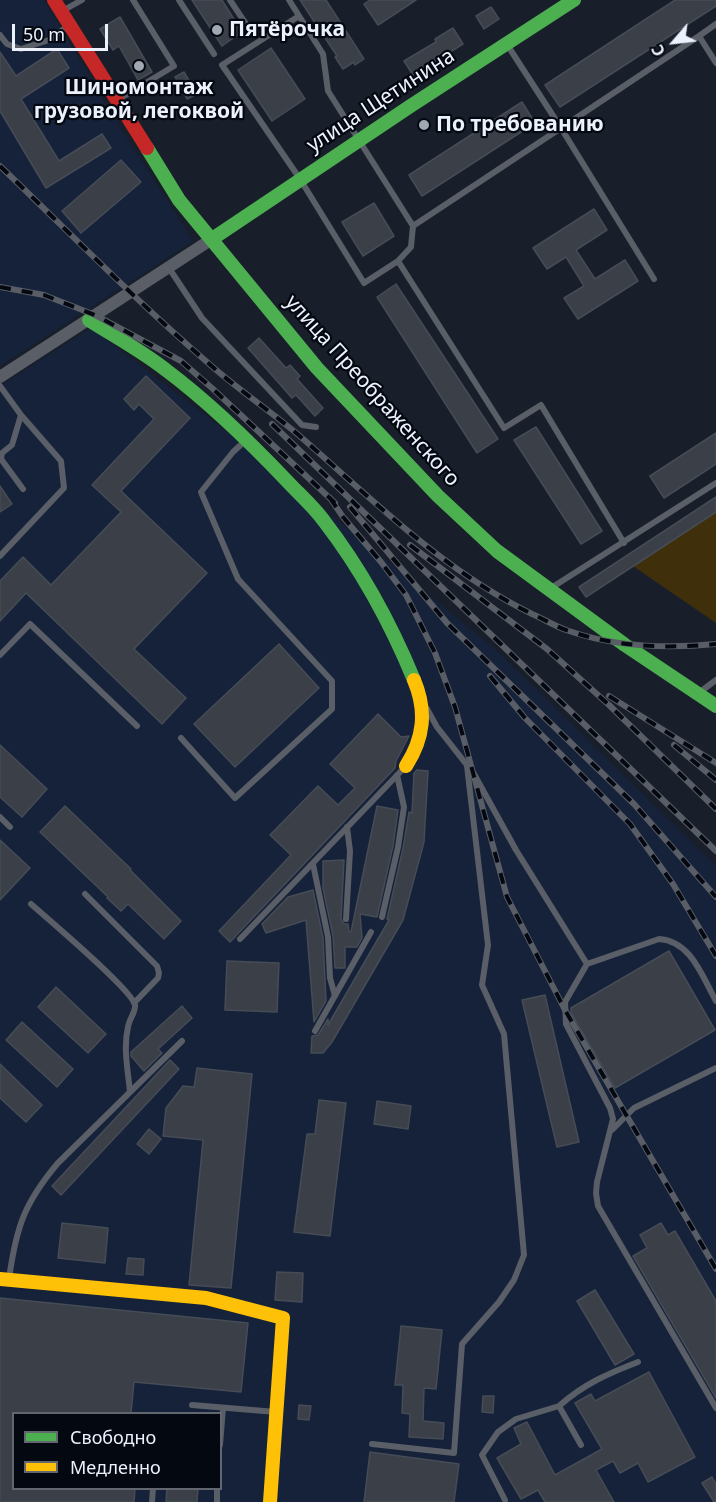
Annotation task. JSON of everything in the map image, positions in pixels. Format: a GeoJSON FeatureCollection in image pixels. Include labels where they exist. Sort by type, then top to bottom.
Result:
{"type":"FeatureCollection","features":[{"type":"Feature","properties":{"kind":"street","name":"улица Щетинина"},"geometry":{"type":"LineString","coordinates":[[212,239],[574,0]]}},
{"type":"Feature","properties":{"kind":"street","name":"улица Преображенского"},"geometry":{"type":"LineString","coordinates":[[58,6],[179,200],[317,368],[430,487],[497,551],[548,590],[716,706]]}},
{"type":"Feature","properties":{"kind":"street"},"geometry":{"type":"LineString","coordinates":[[0,376],[212,239]]}},
{"type":"Feature","properties":{"kind":"street"},"geometry":{"type":"LineString","coordinates":[[89,320],[164,368],[210,405],[323,519],[353,562],[403,653],[420,694],[422,716],[420,738],[416,750],[401,771]]}},
{"type":"Feature","properties":{"kind":"street"},"geometry":{"type":"LineString","coordinates":[[5,1280],[206,1298],[283,1318],[270,1502]]}},
{"type":"Feature","properties":{"kind":"lane"},"geometry":{"type":"LineString","coordinates":[[58,6],[82,0]]}},
{"type":"Feature","properties":{"kind":"lane"},"geometry":{"type":"LineString","coordinates":[[116,101],[174,66],[133,0]]}},
{"type":"Feature","properties":{"kind":"lane"},"geometry":{"type":"LineString","coordinates":[[179,0],[214,54]]}},
{"type":"Feature","properties":{"kind":"lane"},"geometry":{"type":"LineString","coordinates":[[230,0],[252,33]]}},
{"type":"Feature","properties":{"kind":"lane"},"geometry":{"type":"LineString","coordinates":[[289,0],[323,54],[328,91],[413,226],[411,247],[398,261],[364,283],[300,179],[222,65],[299,16]]}},
{"type":"Feature","properties":{"kind":"lane"},"geometry":{"type":"LineString","coordinates":[[413,226],[716,24]]}},
{"type":"Feature","properties":{"kind":"lane"},"geometry":{"type":"LineString","coordinates":[[0,35],[7,44],[21,49],[49,40],[69,26]]}},
{"type":"Feature","properties":{"kind":"lane"},"geometry":{"type":"LineString","coordinates":[[699,36],[716,63]]}},
{"type":"Feature","properties":{"kind":"lane"},"geometry":{"type":"LineString","coordinates":[[507,44],[654,279]]}},
{"type":"Feature","properties":{"kind":"lane"},"geometry":{"type":"LineString","coordinates":[[398,261],[504,428],[541,405],[624,543]]}},
{"type":"Feature","properties":{"kind":"lane"},"geometry":{"type":"LineString","coordinates":[[169,268],[202,318],[302,425],[316,427]]}},
{"type":"Feature","properties":{"kind":"lane"},"geometry":{"type":"LineString","coordinates":[[0,387],[61,461],[64,488],[0,556]]}},
{"type":"Feature","properties":{"kind":"lane"},"geometry":{"type":"LineString","coordinates":[[21,415],[12,445],[2,453],[1,459],[23,489]]}},
{"type":"Feature","properties":{"kind":"lane"},"geometry":{"type":"LineString","coordinates":[[181,738],[235,798],[332,709],[332,681],[238,579],[201,492],[233,452],[247,440]]}},
{"type":"Feature","properties":{"kind":"lane"},"geometry":{"type":"LineString","coordinates":[[548,590],[716,483]]}},
{"type":"Feature","properties":{"kind":"lane"},"geometry":{"type":"LineString","coordinates":[[0,655],[30,624],[137,726]]}},
{"type":"Feature","properties":{"kind":"lane"},"geometry":{"type":"LineString","coordinates":[[697,694],[716,680]]}},
{"type":"Feature","properties":{"kind":"lane"},"geometry":{"type":"LineString","coordinates":[[420,694],[437,727],[490,801],[516,850],[587,964]]}},
{"type":"Feature","properties":{"kind":"lane"},"geometry":{"type":"LineString","coordinates":[[372,1443],[454,1453],[462,1344],[514,1280],[524,1255],[504,1034],[482,985],[488,945],[466,765]]}},
{"type":"Feature","properties":{"kind":"lane"},"geometry":{"type":"LineString","coordinates":[[240,939],[401,771]]}},
{"type":"Feature","properties":{"kind":"lane"},"geometry":{"type":"LineString","coordinates":[[382,917],[398,847],[404,807],[401,771]]}},
{"type":"Feature","properties":{"kind":"lane"},"geometry":{"type":"LineString","coordinates":[[0,817],[10,827]]}},
{"type":"Feature","properties":{"kind":"lane"},"geometry":{"type":"LineString","coordinates":[[346,918],[350,851],[347,827]]}},
{"type":"Feature","properties":{"kind":"lane"},"geometry":{"type":"LineString","coordinates":[[313,864],[328,937],[330,978],[335,996]]}},
{"type":"Feature","properties":{"kind":"lane"},"geometry":{"type":"LineString","coordinates":[[85,894],[157,966],[158,978],[134,1003]]}},
{"type":"Feature","properties":{"kind":"lane"},"geometry":{"type":"LineString","coordinates":[[32,904],[116,982],[134,1003],[135,1008],[128,1026],[126,1051],[130,1092]]}},
{"type":"Feature","properties":{"kind":"lane"},"geometry":{"type":"LineString","coordinates":[[315,1031],[371,932]]}},
{"type":"Feature","properties":{"kind":"lane"},"geometry":{"type":"LineString","coordinates":[[716,1000],[694,960],[685,949],[668,940],[659,939],[587,964],[565,1002],[566,1024],[610,1108],[613,1119],[597,1182],[598,1206],[716,1408]]}},
{"type":"Feature","properties":{"kind":"lane"},"geometry":{"type":"LineString","coordinates":[[5,1280],[18,1229],[39,1184],[182,1041]]}},
{"type":"Feature","properties":{"kind":"lane"},"geometry":{"type":"LineString","coordinates":[[611,1131],[634,1108],[716,1068]]}},
{"type":"Feature","properties":{"kind":"lane"},"geometry":{"type":"LineString","coordinates":[[505,1501],[482,1455],[498,1432],[516,1419],[559,1406],[577,1390],[638,1362]]}},
{"type":"Feature","properties":{"kind":"lane"},"geometry":{"type":"LineString","coordinates":[[192,1405],[276,1412]]}},
{"type":"Feature","properties":{"kind":"lane"},"geometry":{"type":"LineString","coordinates":[[559,1406],[581,1445]]}},
{"type":"Feature","properties":{"kind":"lane"},"geometry":{"type":"LineString","coordinates":[[222,1420],[223,1408]]}},
{"type":"Feature","properties":{"kind":"shaded area"},"geometry":{"type":"Polygon","coordinates":[[[0,0],[44,0],[116,121],[193,241],[0,366],[0,0]]]}},
{"type":"Feature","properties":{"kind":"shaded area"},"geometry":{"type":"Polygon","coordinates":[[[91,328],[243,444],[494,648],[716,866],[716,1502],[0,1502],[0,386],[91,328]]]}},
{"type":"Feature","properties":{"kind":"shaded area"},"geometry":{"type":"Polygon","coordinates":[[[716,512],[716,623],[633,566],[716,512]]]}},
{"type":"Feature","properties":{"kind":"building"},"geometry":{"type":"Polygon","coordinates":[[[192,0],[222,0],[242,32],[222,46],[192,0]]]}},
{"type":"Feature","properties":{"kind":"building"},"geometry":{"type":"Polygon","coordinates":[[[300,0],[326,0],[364,59],[343,69],[300,0]]]}},
{"type":"Feature","properties":{"kind":"building"},"geometry":{"type":"Polygon","coordinates":[[[370,0],[416,0],[378,25],[364,4],[370,0]]]}},
{"type":"Feature","properties":{"kind":"building"},"geometry":{"type":"Polygon","coordinates":[[[675,0],[716,0],[716,6],[560,107],[545,85],[675,0]]]}},
{"type":"Feature","properties":{"kind":"building"},"geometry":{"type":"Polygon","coordinates":[[[491,7],[499,19],[484,29],[476,16],[491,7]]]}},
{"type":"Feature","properties":{"kind":"building"},"geometry":{"type":"Polygon","coordinates":[[[120,17],[152,72],[138,80],[119,46],[113,50],[100,29],[120,17]]]}},
{"type":"Feature","properties":{"kind":"building"},"geometry":{"type":"Polygon","coordinates":[[[453,28],[463,44],[413,75],[404,61],[436,42],[435,39],[453,28]]]}},
{"type":"Feature","properties":{"kind":"building"},"geometry":{"type":"Polygon","coordinates":[[[271,48],[305,99],[272,121],[238,70],[271,48]]]}},
{"type":"Feature","properties":{"kind":"building"},"geometry":{"type":"Polygon","coordinates":[[[57,49],[69,68],[21,99],[59,161],[102,134],[111,148],[46,188],[0,111],[0,52],[16,76],[57,49]]]}},
{"type":"Feature","properties":{"kind":"building"},"geometry":{"type":"Polygon","coordinates":[[[184,72],[197,94],[187,99],[175,77],[184,72]]]}},
{"type":"Feature","properties":{"kind":"building"},"geometry":{"type":"Polygon","coordinates":[[[522,102],[535,123],[422,196],[409,175],[522,102]]]}},
{"type":"Feature","properties":{"kind":"building"},"geometry":{"type":"Polygon","coordinates":[[[121,160],[141,182],[81,233],[62,211],[121,160]]]}},
{"type":"Feature","properties":{"kind":"building"},"geometry":{"type":"Polygon","coordinates":[[[374,203],[394,236],[363,256],[342,222],[374,203]]]}},
{"type":"Feature","properties":{"kind":"building"},"geometry":{"type":"Polygon","coordinates":[[[594,209],[607,230],[576,250],[595,279],[625,260],[638,281],[578,319],[564,298],[584,286],[566,257],[547,269],[533,248],[594,209]]]}},
{"type":"Feature","properties":{"kind":"building"},"geometry":{"type":"Polygon","coordinates":[[[396,284],[498,439],[477,453],[377,297],[396,284]]]}},
{"type":"Feature","properties":{"kind":"building"},"geometry":{"type":"Polygon","coordinates":[[[259,338],[286,368],[290,365],[300,376],[297,379],[323,408],[315,416],[296,395],[292,398],[248,348],[259,338]]]}},
{"type":"Feature","properties":{"kind":"building"},"geometry":{"type":"Polygon","coordinates":[[[146,376],[190,418],[121,491],[207,573],[134,649],[186,698],[162,724],[26,593],[0,621],[0,581],[23,557],[51,585],[121,512],[92,485],[154,419],[139,404],[134,410],[124,399],[146,376]]]}},
{"type":"Feature","properties":{"kind":"building"},"geometry":{"type":"Polygon","coordinates":[[[536,427],[602,531],[581,544],[514,440],[536,427]]]}},
{"type":"Feature","properties":{"kind":"building"},"geometry":{"type":"Polygon","coordinates":[[[716,433],[716,464],[664,498],[650,476],[716,433]]]}},
{"type":"Feature","properties":{"kind":"building"},"geometry":{"type":"Polygon","coordinates":[[[0,486],[12,504],[0,512],[0,486]]]}},
{"type":"Feature","properties":{"kind":"building"},"geometry":{"type":"Polygon","coordinates":[[[716,497],[716,512],[586,597],[579,587],[716,497]]]}},
{"type":"Feature","properties":{"kind":"building"},"geometry":{"type":"Polygon","coordinates":[[[279,644],[319,688],[235,767],[194,724],[279,644]]]}},
{"type":"Feature","properties":{"kind":"building"},"geometry":{"type":"Polygon","coordinates":[[[378,714],[401,737],[409,736],[396,761],[395,768],[230,942],[219,931],[291,855],[270,835],[318,786],[338,805],[355,788],[330,764],[378,714]]]}},
{"type":"Feature","properties":{"kind":"building"},"geometry":{"type":"Polygon","coordinates":[[[0,745],[47,789],[22,817],[0,797],[0,745]]]}},
{"type":"Feature","properties":{"kind":"building"},"geometry":{"type":"Polygon","coordinates":[[[417,770],[428,771],[424,842],[403,920],[332,1042],[323,1053],[311,1053],[312,1036],[318,1035],[328,1019],[328,1025],[389,920],[387,919],[409,812],[412,813],[414,773],[417,770]]]}},
{"type":"Feature","properties":{"kind":"building"},"geometry":{"type":"Polygon","coordinates":[[[65,806],[181,921],[164,939],[128,904],[121,911],[40,832],[65,806]]]}},
{"type":"Feature","properties":{"kind":"building"},"geometry":{"type":"Polygon","coordinates":[[[377,806],[398,810],[393,846],[377,917],[360,914],[362,938],[357,947],[345,947],[345,968],[335,968],[333,936],[323,888],[323,861],[344,860],[341,919],[344,924],[348,924],[349,932],[351,932],[377,806]]]}},
{"type":"Feature","properties":{"kind":"building"},"geometry":{"type":"Polygon","coordinates":[[[0,840],[30,868],[0,900],[0,840]]]}},
{"type":"Feature","properties":{"kind":"building"},"geometry":{"type":"Polygon","coordinates":[[[313,890],[323,938],[326,1001],[314,1022],[306,920],[266,933],[262,924],[288,897],[313,890]]]}},
{"type":"Feature","properties":{"kind":"building"},"geometry":{"type":"Polygon","coordinates":[[[669,951],[715,1030],[615,1088],[571,1013],[571,1008],[669,951]]]}},
{"type":"Feature","properties":{"kind":"building"},"geometry":{"type":"Polygon","coordinates":[[[227,961],[279,963],[277,1012],[225,1010],[227,961]]]}},
{"type":"Feature","properties":{"kind":"building"},"geometry":{"type":"Polygon","coordinates":[[[56,987],[106,1034],[88,1053],[38,1007],[56,987]]]}},
{"type":"Feature","properties":{"kind":"building"},"geometry":{"type":"Polygon","coordinates":[[[545,995],[579,1142],[557,1147],[522,1000],[545,995]]]}},
{"type":"Feature","properties":{"kind":"building"},"geometry":{"type":"Polygon","coordinates":[[[182,1006],[192,1018],[158,1049],[162,1053],[144,1071],[131,1056],[131,1052],[182,1006]]]}},
{"type":"Feature","properties":{"kind":"building"},"geometry":{"type":"Polygon","coordinates":[[[22,1022],[73,1069],[57,1087],[6,1040],[22,1022]]]}},
{"type":"Feature","properties":{"kind":"building"},"geometry":{"type":"Polygon","coordinates":[[[170,1060],[179,1069],[61,1195],[52,1186],[170,1060]]]}},
{"type":"Feature","properties":{"kind":"building"},"geometry":{"type":"Polygon","coordinates":[[[0,1064],[42,1105],[26,1122],[0,1098],[0,1064]]]}},
{"type":"Feature","properties":{"kind":"building"},"geometry":{"type":"Polygon","coordinates":[[[197,1068],[252,1074],[231,1288],[189,1285],[203,1140],[163,1136],[166,1108],[183,1086],[194,1087],[197,1068]]]}},
{"type":"Feature","properties":{"kind":"building"},"geometry":{"type":"Polygon","coordinates":[[[319,1100],[346,1103],[330,1236],[294,1232],[307,1134],[315,1134],[319,1100]]]}},
{"type":"Feature","properties":{"kind":"building"},"geometry":{"type":"Polygon","coordinates":[[[377,1101],[411,1106],[408,1129],[374,1124],[377,1101]]]}},
{"type":"Feature","properties":{"kind":"building"},"geometry":{"type":"Polygon","coordinates":[[[149,1129],[161,1139],[149,1154],[137,1144],[149,1129]]]}},
{"type":"Feature","properties":{"kind":"building"},"geometry":{"type":"Polygon","coordinates":[[[62,1223],[108,1228],[105,1263],[58,1258],[62,1223]]]}},
{"type":"Feature","properties":{"kind":"building"},"geometry":{"type":"Polygon","coordinates":[[[661,1223],[668,1235],[675,1231],[716,1301],[716,1398],[633,1256],[647,1248],[640,1235],[661,1223]]]}},
{"type":"Feature","properties":{"kind":"building"},"geometry":{"type":"Polygon","coordinates":[[[128,1258],[144,1259],[143,1275],[126,1274],[128,1258]]]}},
{"type":"Feature","properties":{"kind":"building"},"geometry":{"type":"Polygon","coordinates":[[[277,1272],[303,1273],[302,1302],[275,1300],[277,1272]]]}},
{"type":"Feature","properties":{"kind":"building"},"geometry":{"type":"Polygon","coordinates":[[[595,1290],[634,1354],[615,1365],[577,1301],[595,1290]]]}},
{"type":"Feature","properties":{"kind":"building"},"geometry":{"type":"Polygon","coordinates":[[[0,1298],[248,1323],[241,1392],[134,1382],[131,1412],[12,1412],[12,1490],[135,1490],[134,1502],[0,1502],[0,1298]]]}},
{"type":"Feature","properties":{"kind":"building"},"geometry":{"type":"Polygon","coordinates":[[[401,1326],[442,1330],[436,1389],[424,1388],[423,1421],[444,1423],[443,1439],[409,1437],[410,1414],[402,1413],[403,1385],[395,1385],[401,1326]]]}},
{"type":"Feature","properties":{"kind":"building"},"geometry":{"type":"Polygon","coordinates":[[[649,1372],[695,1457],[648,1482],[638,1463],[620,1473],[613,1461],[596,1470],[614,1502],[545,1502],[538,1490],[521,1499],[497,1458],[521,1444],[514,1428],[527,1422],[555,1475],[602,1449],[575,1403],[591,1394],[595,1401],[649,1372]]]}},
{"type":"Feature","properties":{"kind":"building"},"geometry":{"type":"Polygon","coordinates":[[[483,1396],[494,1396],[493,1413],[482,1412],[483,1396]]]}},
{"type":"Feature","properties":{"kind":"building"},"geometry":{"type":"Polygon","coordinates":[[[299,1405],[311,1406],[309,1420],[298,1419],[299,1405]]]}},
{"type":"Feature","properties":{"kind":"building"},"geometry":{"type":"Polygon","coordinates":[[[370,1452],[459,1464],[454,1502],[364,1502],[370,1452]]]}},
{"type":"Feature","properties":{"kind":"building"},"geometry":{"type":"Polygon","coordinates":[[[712,1477],[716,1484],[716,1502],[702,1483],[712,1477]]]}},
{"type":"Feature","properties":{"kind":"building"},"geometry":{"type":"Polygon","coordinates":[[[167,1490],[198,1490],[197,1502],[166,1502],[167,1490]]]}},
{"type":"Feature","properties":{"kind":"railway"},"geometry":{"type":"LineString","coordinates":[[0,166],[128,290],[207,362],[302,438],[411,534],[469,577],[532,614],[564,629],[587,636],[641,645],[716,644]]}},
{"type":"Feature","properties":{"kind":"railway"},"geometry":{"type":"LineString","coordinates":[[0,287],[44,295],[95,315],[181,361],[335,503]]}},
{"type":"Feature","properties":{"kind":"railway"},"geometry":{"type":"LineString","coordinates":[[272,424],[716,851]]}},
{"type":"Feature","properties":{"kind":"railway"},"geometry":{"type":"LineString","coordinates":[[330,498],[406,595],[435,653],[455,707],[507,897],[565,1010],[716,1269]]}},
{"type":"Feature","properties":{"kind":"railway"},"geometry":{"type":"LineString","coordinates":[[350,507],[447,623],[634,804],[716,897]]}},
{"type":"Feature","properties":{"kind":"railway"},"geometry":{"type":"LineString","coordinates":[[410,545],[547,649],[609,705],[716,809]]}},
{"type":"Feature","properties":{"kind":"railway"},"geometry":{"type":"LineString","coordinates":[[490,676],[525,718],[630,824],[673,884],[716,956]]}},
{"type":"Feature","properties":{"kind":"railway"},"geometry":{"type":"LineString","coordinates":[[609,696],[716,763]]}},
{"type":"Feature","properties":{"kind":"railway"},"geometry":{"type":"LineString","coordinates":[[674,745],[716,780]]}},
{"type":"Feature","properties":{"kind":"traffic: fast"},"geometry":{"type":"LineString","coordinates":[[212,239],[574,0]]}},
{"type":"Feature","properties":{"kind":"traffic: fast"},"geometry":{"type":"LineString","coordinates":[[147,148],[179,200],[317,368],[438,496],[497,551],[625,645],[716,706]]}},
{"type":"Feature","properties":{"kind":"traffic: fast"},"geometry":{"type":"LineString","coordinates":[[89,320],[147,356],[214,409],[315,510],[338,539],[374,598],[414,680]]}},
{"type":"Feature","properties":{"kind":"traffic: slow"},"geometry":{"type":"LineString","coordinates":[[406,766],[417,745],[422,724],[421,703],[414,680]]}},
{"type":"Feature","properties":{"kind":"traffic: slow"},"geometry":{"type":"LineString","coordinates":[[0,1279],[206,1298],[283,1318],[270,1502]]}},
{"type":"Feature","properties":{"kind":"traffic: jam"},"geometry":{"type":"LineString","coordinates":[[54,0],[147,148]]}},
{"type":"Feature","properties":{"kind":"place","name":"Пятёрочка"},"geometry":{"type":"Point","coordinates":[217,30]}},
{"type":"Feature","properties":{"kind":"place","name":"Шиномонтаж грузовой, легоквой"},"geometry":{"type":"Point","coordinates":[139,66]}},
{"type":"Feature","properties":{"kind":"place","name":"По требованию"},"geometry":{"type":"Point","coordinates":[424,125]}}]}
